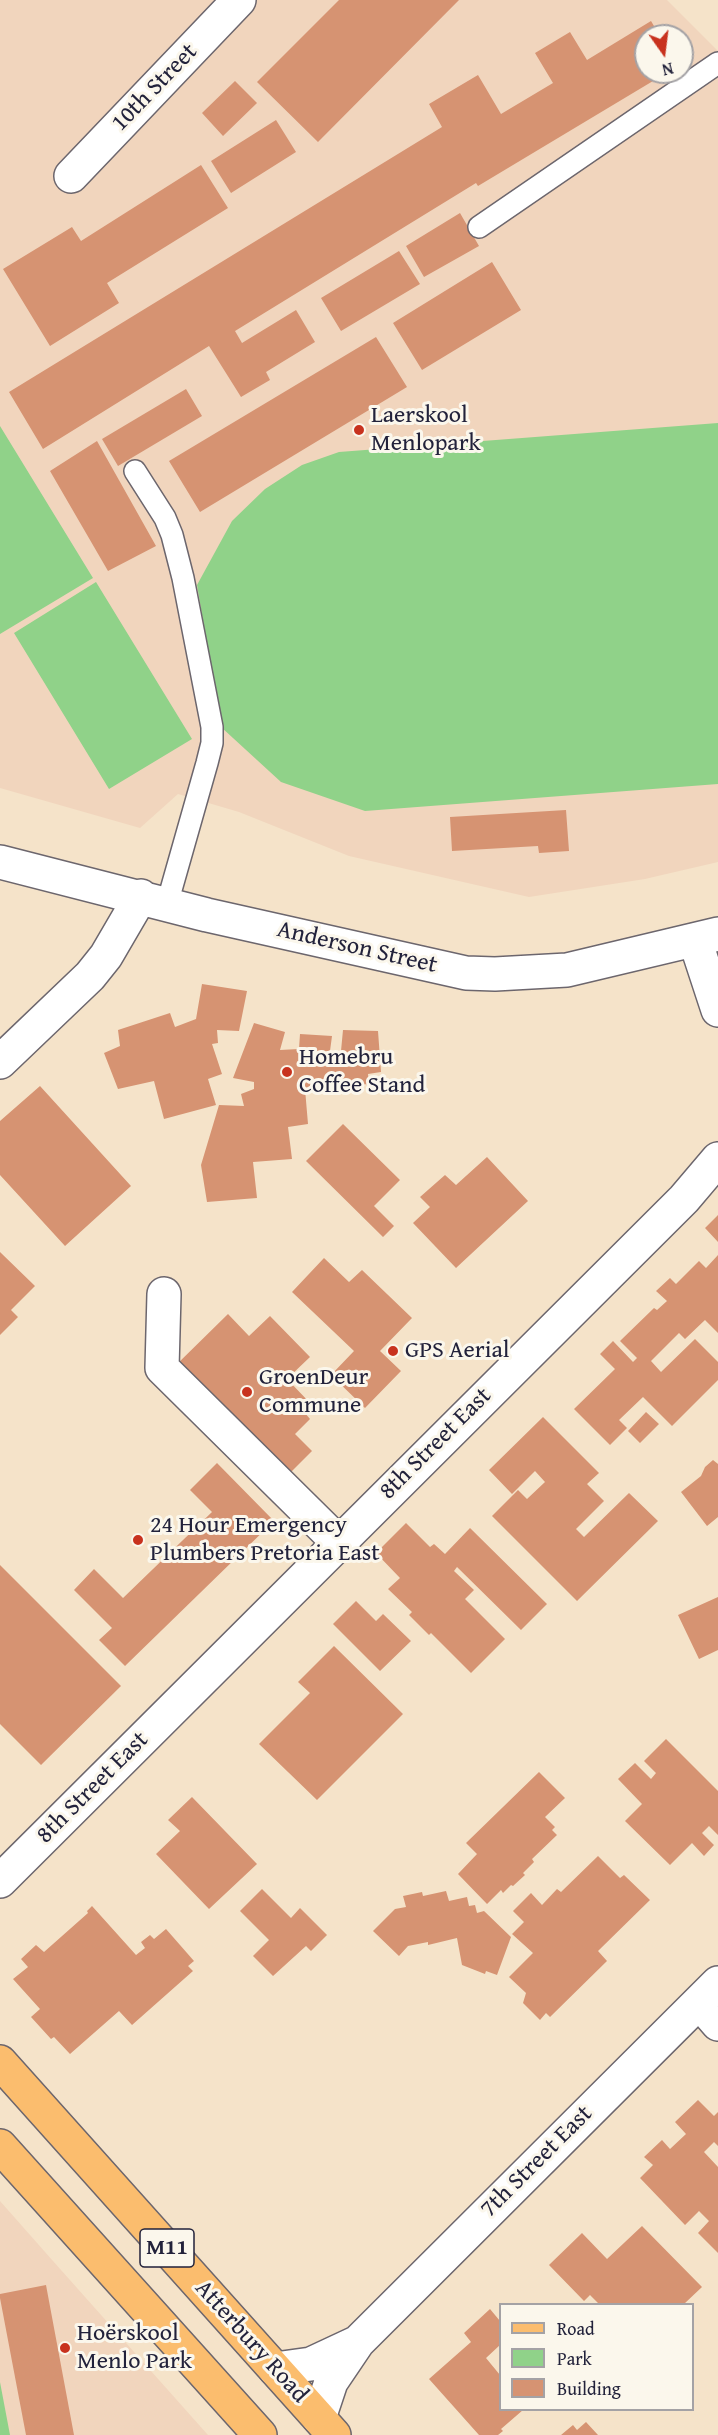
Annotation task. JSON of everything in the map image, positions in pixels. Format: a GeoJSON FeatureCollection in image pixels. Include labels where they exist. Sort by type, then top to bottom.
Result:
{"type":"FeatureCollection","features":[{"type":"Feature","properties":{"kind":"main road","name":"Atterbury Road"},"geometry":{"type":"LineString","coordinates":[[0,2062],[326,2426]]}},
{"type":"Feature","properties":{"kind":"main road","name":"M11"},"geometry":{"type":"LineString","coordinates":[[0,2146],[260,2435]]}},
{"type":"Feature","properties":{"kind":"street","name":"10th Street"},"geometry":{"type":"LineString","coordinates":[[71,176],[239,0]]}},
{"type":"Feature","properties":{"kind":"street","name":"Anderson Street"},"geometry":{"type":"LineString","coordinates":[[0,862],[207,915],[466,973],[495,974],[567,970],[706,937]]}},
{"type":"Feature","properties":{"kind":"street"},"geometry":{"type":"LineString","coordinates":[[0,1062],[90,976],[154,900]]}},
{"type":"Feature","properties":{"kind":"street"},"geometry":{"type":"LineString","coordinates":[[706,937],[718,1011]]}},
{"type":"Feature","properties":{"kind":"street","name":"8th Street East"},"geometry":{"type":"LineString","coordinates":[[0,1881],[684,1199],[718,1159]]}},
{"type":"Feature","properties":{"kind":"street"},"geometry":{"type":"LineString","coordinates":[[164,1294],[162,1368],[338,1542]]}},
{"type":"Feature","properties":{"kind":"street","name":"7th Street East"},"geometry":{"type":"LineString","coordinates":[[358,2342],[712,2003]]}},
{"type":"Feature","properties":{"kind":"street"},"geometry":{"type":"LineString","coordinates":[[275,2369],[311,2364],[358,2342]]}},
{"type":"Feature","properties":{"kind":"street"},"geometry":{"type":"LineString","coordinates":[[326,2426],[331,2382],[358,2342]]}},
{"type":"Feature","properties":{"kind":"lane"},"geometry":{"type":"LineString","coordinates":[[479,227],[718,63]]}},
{"type":"Feature","properties":{"kind":"lane"},"geometry":{"type":"LineString","coordinates":[[135,471],[165,518],[172,535],[183,578],[212,727],[212,743],[207,763],[154,900]]}},
{"type":"Feature","properties":{"kind":"shaded area","name":"Laerskool Menlopark"},"geometry":{"type":"Polygon","coordinates":[[[0,0],[667,0],[691,24],[634,24],[634,84],[694,84],[694,27],[718,51],[718,862],[645,879],[529,897],[349,856],[239,812],[178,794],[140,828],[0,788],[0,0]]]}},
{"type":"Feature","properties":{"kind":"shaded area","name":"Hoërskool Menlo Park"},"geometry":{"type":"Polygon","coordinates":[[[0,2201],[53,2261],[208,2435],[0,2435],[0,2201]]]}},
{"type":"Feature","properties":{"kind":"green space"},"geometry":{"type":"Polygon","coordinates":[[[718,423],[718,784],[365,811],[281,782],[221,727],[197,585],[232,521],[265,489],[302,465],[339,452],[718,423]]]}},
{"type":"Feature","properties":{"kind":"green space"},"geometry":{"type":"Polygon","coordinates":[[[0,426],[93,578],[0,634],[0,426]]]}},
{"type":"Feature","properties":{"kind":"green space"},"geometry":{"type":"Polygon","coordinates":[[[96,582],[192,739],[109,789],[14,633],[96,582]]]}},
{"type":"Feature","properties":{"kind":"green space"},"geometry":{"type":"Polygon","coordinates":[[[0,2382],[10,2435],[0,2435],[0,2382]]]}},
{"type":"Feature","properties":{"kind":"building"},"geometry":{"type":"Polygon","coordinates":[[[339,0],[459,0],[318,142],[257,82],[339,0]]]}},
{"type":"Feature","properties":{"kind":"building"},"geometry":{"type":"Polygon","coordinates":[[[634,31],[634,84],[648,84],[478,186],[476,183],[235,331],[242,343],[296,310],[315,342],[266,372],[270,380],[241,397],[209,346],[43,449],[9,392],[442,127],[429,104],[478,75],[501,114],[553,83],[535,53],[570,32],[587,60],[634,31]]]}},
{"type":"Feature","properties":{"kind":"building"},"geometry":{"type":"Polygon","coordinates":[[[235,81],[257,103],[223,136],[202,113],[235,81]]]}},
{"type":"Feature","properties":{"kind":"building"},"geometry":{"type":"Polygon","coordinates":[[[276,120],[296,152],[231,193],[211,161],[276,120]]]}},
{"type":"Feature","properties":{"kind":"building"},"geometry":{"type":"Polygon","coordinates":[[[201,165],[228,208],[107,283],[119,303],[50,346],[3,269],[72,227],[81,241],[201,165]]]}},
{"type":"Feature","properties":{"kind":"building"},"geometry":{"type":"Polygon","coordinates":[[[460,213],[479,246],[424,277],[406,246],[460,213]]]}},
{"type":"Feature","properties":{"kind":"building"},"geometry":{"type":"Polygon","coordinates":[[[399,251],[420,284],[341,331],[321,298],[399,251]]]}},
{"type":"Feature","properties":{"kind":"building"},"geometry":{"type":"Polygon","coordinates":[[[492,262],[521,310],[422,370],[393,323],[492,262]]]}},
{"type":"Feature","properties":{"kind":"building"},"geometry":{"type":"Polygon","coordinates":[[[376,337],[407,387],[200,512],[169,461],[376,337]]]}},
{"type":"Feature","properties":{"kind":"building"},"geometry":{"type":"Polygon","coordinates":[[[186,389],[202,416],[118,466],[102,439],[186,389]]]}},
{"type":"Feature","properties":{"kind":"building"},"geometry":{"type":"Polygon","coordinates":[[[97,441],[156,546],[108,571],[50,471],[97,441]]]}},
{"type":"Feature","properties":{"kind":"building"},"geometry":{"type":"Polygon","coordinates":[[[566,810],[569,851],[539,853],[538,846],[452,851],[450,817],[566,810]]]}},
{"type":"Feature","properties":{"kind":"building"},"geometry":{"type":"Polygon","coordinates":[[[202,984],[247,991],[239,1031],[217,1030],[218,1043],[212,1044],[222,1074],[208,1079],[216,1105],[164,1119],[154,1081],[118,1089],[104,1053],[120,1046],[118,1030],[170,1013],[175,1027],[196,1019],[202,984]]]}},
{"type":"Feature","properties":{"kind":"building"},"geometry":{"type":"Polygon","coordinates":[[[254,1023],[285,1032],[280,1050],[299,1049],[300,1034],[332,1036],[330,1051],[341,1051],[343,1030],[378,1031],[381,1072],[368,1074],[369,1084],[305,1089],[308,1124],[288,1127],[292,1159],[253,1162],[257,1198],[207,1202],[201,1165],[219,1105],[244,1106],[241,1094],[254,1089],[254,1082],[233,1078],[254,1023]]]}},
{"type":"Feature","properties":{"kind":"building"},"geometry":{"type":"Polygon","coordinates":[[[40,1086],[131,1186],[65,1246],[0,1175],[0,1121],[40,1086]]]}},
{"type":"Feature","properties":{"kind":"building"},"geometry":{"type":"Polygon","coordinates":[[[343,1124],[400,1180],[374,1206],[394,1226],[383,1237],[306,1161],[343,1124]]]}},
{"type":"Feature","properties":{"kind":"building"},"geometry":{"type":"Polygon","coordinates":[[[487,1157],[528,1201],[456,1268],[413,1223],[430,1207],[420,1197],[445,1175],[456,1185],[487,1157]]]}},
{"type":"Feature","properties":{"kind":"building"},"geometry":{"type":"Polygon","coordinates":[[[718,1215],[718,1242],[705,1228],[718,1215]]]}},
{"type":"Feature","properties":{"kind":"building"},"geometry":{"type":"Polygon","coordinates":[[[0,1252],[35,1286],[11,1310],[18,1317],[0,1335],[0,1252]]]}},
{"type":"Feature","properties":{"kind":"building"},"geometry":{"type":"Polygon","coordinates":[[[718,1255],[718,1333],[705,1320],[685,1339],[679,1333],[651,1361],[661,1372],[695,1339],[718,1362],[718,1380],[672,1426],[643,1397],[619,1420],[627,1428],[610,1445],[574,1409],[615,1369],[600,1354],[613,1341],[633,1362],[637,1358],[620,1341],[654,1308],[657,1310],[667,1301],[656,1291],[670,1278],[676,1284],[699,1261],[706,1268],[718,1255]]]}},
{"type":"Feature","properties":{"kind":"building"},"geometry":{"type":"Polygon","coordinates":[[[324,1258],[349,1282],[362,1270],[412,1318],[380,1351],[401,1371],[365,1408],[331,1375],[354,1351],[292,1292],[324,1258]]]}},
{"type":"Feature","properties":{"kind":"building","name":"GroenDeur Commune"},"geometry":{"type":"Polygon","coordinates":[[[228,1314],[249,1336],[270,1316],[310,1357],[287,1379],[312,1405],[305,1413],[310,1419],[295,1434],[312,1451],[282,1481],[172,1369],[228,1314]]]}},
{"type":"Feature","properties":{"kind":"building"},"geometry":{"type":"Polygon","coordinates":[[[646,1412],[659,1424],[640,1443],[628,1431],[646,1412]]]}},
{"type":"Feature","properties":{"kind":"building"},"geometry":{"type":"Polygon","coordinates":[[[543,1417],[599,1473],[587,1484],[604,1501],[576,1529],[584,1537],[629,1493],[658,1521],[577,1601],[492,1516],[518,1490],[527,1499],[545,1482],[535,1471],[512,1494],[489,1470],[543,1417]]]}},
{"type":"Feature","properties":{"kind":"building"},"geometry":{"type":"Polygon","coordinates":[[[713,1460],[718,1464],[718,1517],[707,1526],[681,1492],[701,1476],[705,1467],[713,1460]]]}},
{"type":"Feature","properties":{"kind":"building"},"geometry":{"type":"Polygon","coordinates":[[[217,1463],[274,1521],[125,1666],[99,1640],[112,1628],[74,1590],[94,1569],[123,1598],[212,1512],[190,1490],[217,1463]]]}},
{"type":"Feature","properties":{"kind":"building"},"geometry":{"type":"Polygon","coordinates":[[[406,1523],[430,1547],[434,1544],[445,1554],[470,1528],[547,1604],[521,1630],[457,1567],[454,1571],[474,1590],[465,1599],[505,1639],[471,1673],[431,1633],[429,1635],[409,1615],[412,1612],[388,1589],[400,1578],[376,1553],[406,1523]]]}},
{"type":"Feature","properties":{"kind":"building"},"geometry":{"type":"Polygon","coordinates":[[[0,1565],[121,1686],[41,1765],[0,1724],[0,1565]]]}},
{"type":"Feature","properties":{"kind":"building"},"geometry":{"type":"Polygon","coordinates":[[[718,1597],[718,1650],[699,1659],[678,1615],[718,1597]]]}},
{"type":"Feature","properties":{"kind":"building"},"geometry":{"type":"Polygon","coordinates":[[[356,1601],[376,1621],[383,1614],[411,1641],[380,1671],[333,1624],[356,1601]]]}},
{"type":"Feature","properties":{"kind":"building"},"geometry":{"type":"Polygon","coordinates":[[[334,1646],[403,1714],[317,1800],[259,1744],[310,1693],[298,1682],[334,1646]]]}},
{"type":"Feature","properties":{"kind":"building"},"geometry":{"type":"Polygon","coordinates":[[[666,1739],[718,1791],[718,1835],[709,1826],[702,1833],[714,1845],[704,1856],[692,1843],[670,1865],[625,1821],[642,1804],[618,1779],[635,1763],[651,1779],[656,1773],[644,1761],[666,1739]]]}},
{"type":"Feature","properties":{"kind":"building"},"geometry":{"type":"Polygon","coordinates":[[[539,1772],[565,1798],[545,1817],[555,1827],[552,1830],[557,1835],[532,1859],[534,1862],[523,1873],[525,1875],[503,1893],[501,1890],[487,1904],[458,1874],[477,1854],[466,1843],[539,1772]]]}},
{"type":"Feature","properties":{"kind":"building"},"geometry":{"type":"Polygon","coordinates":[[[192,1797],[257,1864],[209,1909],[156,1854],[180,1831],[168,1820],[192,1797]]]}},
{"type":"Feature","properties":{"kind":"building"},"geometry":{"type":"Polygon","coordinates":[[[598,1856],[620,1878],[624,1875],[650,1900],[598,1951],[607,1961],[550,2017],[546,2013],[540,2020],[523,2003],[526,1993],[509,1977],[533,1953],[512,1934],[524,1922],[513,1911],[531,1893],[542,1905],[557,1889],[561,1892],[598,1856]]]}},
{"type":"Feature","properties":{"kind":"building"},"geometry":{"type":"Polygon","coordinates":[[[262,1889],[291,1918],[300,1908],[327,1935],[311,1951],[306,1946],[273,1976],[253,1956],[269,1940],[240,1911],[262,1889]]]}},
{"type":"Feature","properties":{"kind":"building"},"geometry":{"type":"Polygon","coordinates":[[[446,1891],[449,1901],[467,1897],[469,1906],[475,1905],[477,1913],[484,1911],[511,1937],[497,1975],[486,1971],[485,1974],[462,1965],[457,1938],[428,1945],[428,1942],[408,1946],[399,1956],[373,1931],[395,1909],[406,1907],[403,1896],[422,1892],[423,1896],[446,1891]]]}},
{"type":"Feature","properties":{"kind":"building"},"geometry":{"type":"Polygon","coordinates":[[[92,1906],[136,1955],[145,1948],[141,1942],[150,1935],[154,1939],[166,1929],[194,1961],[188,1966],[193,1971],[132,2025],[119,2011],[70,2054],[54,2037],[51,2039],[31,2017],[40,2009],[13,1979],[28,1967],[21,1959],[36,1945],[44,1952],[88,1913],[87,1911],[92,1906]]]}},
{"type":"Feature","properties":{"kind":"building"},"geometry":{"type":"Polygon","coordinates":[[[698,2100],[714,2116],[718,2112],[718,2146],[714,2142],[704,2152],[718,2167],[718,2253],[698,2233],[709,2221],[699,2211],[685,2225],[640,2178],[653,2165],[644,2157],[662,2140],[670,2149],[686,2134],[675,2122],[698,2100]]]}},
{"type":"Feature","properties":{"kind":"building"},"geometry":{"type":"Polygon","coordinates":[[[642,2226],[702,2287],[685,2303],[598,2303],[590,2295],[584,2301],[549,2265],[582,2233],[607,2259],[642,2226]]]}},
{"type":"Feature","properties":{"kind":"building"},"geometry":{"type":"Polygon","coordinates":[[[46,2285],[74,2435],[26,2435],[0,2298],[0,2294],[46,2285]]]}},
{"type":"Feature","properties":{"kind":"building"},"geometry":{"type":"Polygon","coordinates":[[[490,2309],[499,2320],[499,2346],[486,2358],[499,2374],[499,2411],[522,2411],[501,2429],[503,2431],[498,2435],[479,2435],[429,2379],[471,2342],[464,2333],[490,2309]]]}},
{"type":"Feature","properties":{"kind":"building"},"geometry":{"type":"Polygon","coordinates":[[[586,2422],[598,2435],[561,2435],[573,2425],[577,2430],[586,2422]]]}},
{"type":"Feature","properties":{"kind":"place","name":"Laerskool Menlopark"},"geometry":{"type":"Point","coordinates":[359,430]}},
{"type":"Feature","properties":{"kind":"place","name":"Homebru Coffee Stand"},"geometry":{"type":"Point","coordinates":[287,1072]}},
{"type":"Feature","properties":{"kind":"place","name":"GPS Aerial"},"geometry":{"type":"Point","coordinates":[393,1351]}},
{"type":"Feature","properties":{"kind":"place","name":"GroenDeur Commune"},"geometry":{"type":"Point","coordinates":[247,1392]}},
{"type":"Feature","properties":{"kind":"place","name":"24 Hour Emergency Plumbers Pretoria East"},"geometry":{"type":"Point","coordinates":[138,1540]}},
{"type":"Feature","properties":{"kind":"place","name":"Hoërskool Menlo Park"},"geometry":{"type":"Point","coordinates":[65,2348]}}]}
